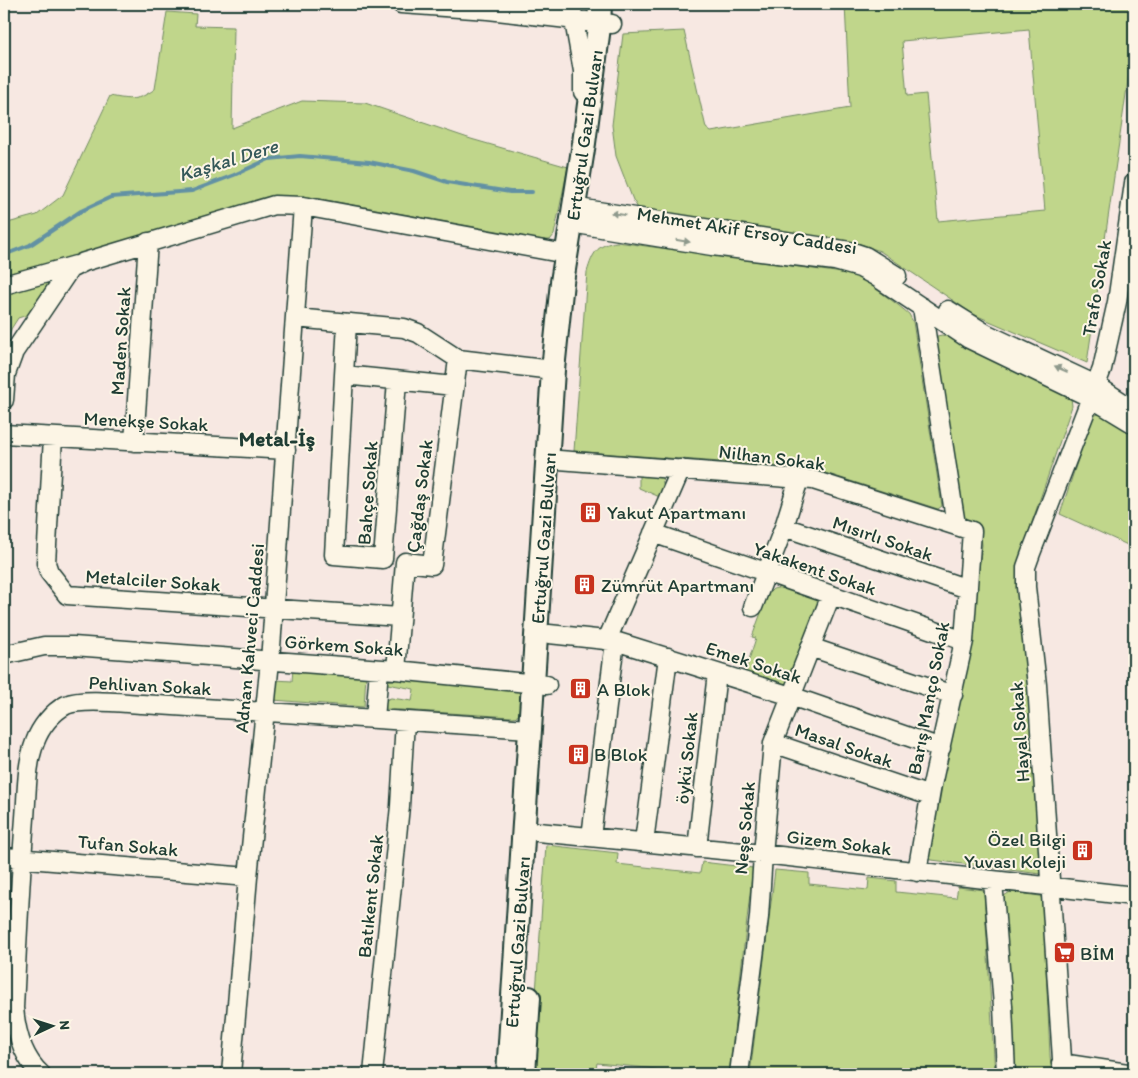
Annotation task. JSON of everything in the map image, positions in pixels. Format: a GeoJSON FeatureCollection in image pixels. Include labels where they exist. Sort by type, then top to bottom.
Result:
{"type":"FeatureCollection","features":[{"type":"Feature","properties":{"kind":"main road","name":"Ertuğrul Gazi Bulvarı"},"geometry":{"type":"LineString","coordinates":[[524,1074],[538,832],[540,684],[553,370],[566,254],[606,13]]}},
{"type":"Feature","properties":{"kind":"main road","name":"Ertuğrul Gazi Bulvarı"},"geometry":{"type":"LineString","coordinates":[[508,1074],[530,729],[549,634],[568,336],[590,170],[606,13]]}},
{"type":"Feature","properties":{"kind":"street"},"geometry":{"type":"LineString","coordinates":[[401,4],[606,13]]}},
{"type":"Feature","properties":{"kind":"street"},"geometry":{"type":"LineString","coordinates":[[572,11],[583,71],[584,143]]}},
{"type":"Feature","properties":{"kind":"street","name":"Trafo Sokak"},"geometry":{"type":"LineString","coordinates":[[1094,392],[1108,346],[1117,302],[1134,182]]}},
{"type":"Feature","properties":{"kind":"street"},"geometry":{"type":"LineString","coordinates":[[4,285],[274,205],[303,206],[566,254]]}},
{"type":"Feature","properties":{"kind":"street","name":"Adnan Kahveci Caddesi"},"geometry":{"type":"LineString","coordinates":[[231,1074],[248,877],[270,661],[303,206]]}},
{"type":"Feature","properties":{"kind":"street","name":"Mehmet Akif Ersoy Caddesi"},"geometry":{"type":"LineString","coordinates":[[584,217],[712,246],[849,264],[875,276],[969,339],[1134,410]]}},
{"type":"Feature","properties":{"kind":"street","name":"Mehmet Akif Ersoy Caddesi"},"geometry":{"type":"LineString","coordinates":[[584,217],[850,251],[865,256],[985,334],[1094,392],[1134,424]]}},
{"type":"Feature","properties":{"kind":"street","name":"Maden Sokak"},"geometry":{"type":"LineString","coordinates":[[134,442],[148,242]]}},
{"type":"Feature","properties":{"kind":"street"},"geometry":{"type":"LineString","coordinates":[[4,400],[6,374],[14,352],[70,269],[76,264]]}},
{"type":"Feature","properties":{"kind":"street","name":"Barış Manço Sokak"},"geometry":{"type":"LineString","coordinates":[[916,872],[930,796],[964,641],[968,589],[964,528],[922,307]]}},
{"type":"Feature","properties":{"kind":"street"},"geometry":{"type":"LineString","coordinates":[[295,318],[411,330],[458,359],[553,370]]}},
{"type":"Feature","properties":{"kind":"street"},"geometry":{"type":"LineString","coordinates":[[347,323],[344,375],[454,386]]}},
{"type":"Feature","properties":{"kind":"street","name":"Çağdaş Sokak"},"geometry":{"type":"LineString","coordinates":[[375,719],[400,617],[405,562],[432,565],[458,359]]}},
{"type":"Feature","properties":{"kind":"street","name":"Bahçe Sokak"},"geometry":{"type":"LineString","coordinates":[[344,375],[334,555],[383,559],[397,381]]}},
{"type":"Feature","properties":{"kind":"street","name":"Hayal Sokak"},"geometry":{"type":"LineString","coordinates":[[1062,1069],[1037,685],[1025,577],[1030,553],[1094,392]]}},
{"type":"Feature","properties":{"kind":"street","name":"Menekşe Sokak"},"geometry":{"type":"LineString","coordinates":[[4,434],[286,450]]}},
{"type":"Feature","properties":{"kind":"street","name":"Metalciler Sokak"},"geometry":{"type":"LineString","coordinates":[[53,437],[46,562],[49,572],[67,595],[400,617]]}},
{"type":"Feature","properties":{"kind":"street","name":"Nilhan Sokak"},"geometry":{"type":"LineString","coordinates":[[560,460],[813,480],[964,528]]}},
{"type":"Feature","properties":{"kind":"street"},"geometry":{"type":"LineString","coordinates":[[591,837],[611,640],[653,533],[681,469]]}},
{"type":"Feature","properties":{"kind":"street"},"geometry":{"type":"LineString","coordinates":[[753,606],[784,527],[799,479]]}},
{"type":"Feature","properties":{"kind":"street","name":"Mısırlı Sokak"},"geometry":{"type":"LineString","coordinates":[[784,527],[968,589]]}},
{"type":"Feature","properties":{"kind":"street","name":"Yakakent Sokak"},"geometry":{"type":"LineString","coordinates":[[653,533],[964,641]]}},
{"type":"Feature","properties":{"kind":"street"},"geometry":{"type":"LineString","coordinates":[[383,559],[405,562]]}},
{"type":"Feature","properties":{"kind":"street","name":"Neşe Sokak"},"geometry":{"type":"LineString","coordinates":[[739,1074],[759,917],[762,854],[773,743],[831,596]]}},
{"type":"Feature","properties":{"kind":"street","name":"Emek Sokak"},"geometry":{"type":"LineString","coordinates":[[549,634],[611,640],[791,696],[941,748]]}},
{"type":"Feature","properties":{"kind":"street","name":"Görkem Sokak"},"geometry":{"type":"LineString","coordinates":[[4,655],[44,646],[59,645],[387,670],[540,684]]}},
{"type":"Feature","properties":{"kind":"street"},"geometry":{"type":"LineString","coordinates":[[810,648],[953,695]]}},
{"type":"Feature","properties":{"kind":"street"},"geometry":{"type":"LineString","coordinates":[[644,842],[668,657]]}},
{"type":"Feature","properties":{"kind":"street","name":"öykü Sokak"},"geometry":{"type":"LineString","coordinates":[[698,848],[717,673]]}},
{"type":"Feature","properties":{"kind":"street","name":"Pehlivan Sokak"},"geometry":{"type":"LineString","coordinates":[[41,1074],[32,1063],[21,1043],[9,1008],[30,765],[38,734],[56,712],[67,705],[88,702],[133,703],[530,729]]}},
{"type":"Feature","properties":{"kind":"street","name":"Batıkent Sokak"},"geometry":{"type":"LineString","coordinates":[[373,1074],[400,806],[406,721]]}},
{"type":"Feature","properties":{"kind":"street","name":"Masal Sokak"},"geometry":{"type":"LineString","coordinates":[[773,743],[930,796]]}},
{"type":"Feature","properties":{"kind":"street","name":"Gizem Sokak"},"geometry":{"type":"LineString","coordinates":[[538,832],[762,854],[1134,896]]}},
{"type":"Feature","properties":{"kind":"street","name":"Tufan Sokak"},"geometry":{"type":"LineString","coordinates":[[4,857],[248,877]]}},
{"type":"Feature","properties":{"kind":"street"},"geometry":{"type":"LineString","coordinates":[[993,881],[1003,1006],[1006,1074]]}},
{"type":"Feature","properties":{"kind":"street"},"geometry":{"type":"LineString","coordinates":[[1062,1069],[1134,1074]]}},
{"type":"Feature","properties":{"kind":"green space"},"geometry":{"type":"Polygon","coordinates":[[[845,4],[1134,4],[1134,39],[1087,363],[973,314],[880,251],[854,242],[647,211],[638,208],[616,156],[612,125],[623,34],[684,31],[706,128],[711,132],[850,108],[845,4]],[[1029,29],[902,41],[907,96],[926,94],[938,221],[1045,211],[1029,29]]]}},
{"type":"Feature","properties":{"kind":"green space"},"geometry":{"type":"Polygon","coordinates":[[[167,12],[196,14],[195,26],[234,27],[232,128],[302,101],[365,103],[471,139],[568,167],[554,235],[550,240],[540,240],[304,196],[270,199],[79,255],[34,313],[18,318],[11,329],[4,357],[4,224],[37,215],[63,195],[110,96],[134,99],[144,96],[155,89],[167,12]]]}},
{"type":"Feature","properties":{"kind":"green space"},"geometry":{"type":"Polygon","coordinates":[[[617,242],[857,275],[898,305],[909,314],[913,322],[942,506],[938,509],[822,472],[801,468],[574,451],[587,272],[596,251],[604,245],[617,242]]]}},
{"type":"Feature","properties":{"kind":"green space"},"geometry":{"type":"Polygon","coordinates":[[[942,335],[952,338],[1071,398],[1072,406],[1018,563],[1033,730],[1041,874],[924,859],[974,627],[976,591],[982,545],[980,528],[964,521],[936,344],[937,336],[942,335]]]}},
{"type":"Feature","properties":{"kind":"green space"},"geometry":{"type":"Polygon","coordinates":[[[1100,414],[1112,417],[1134,434],[1134,548],[1060,514],[1091,420],[1095,415],[1100,414]]]}},
{"type":"Feature","properties":{"kind":"green space"},"geometry":{"type":"Polygon","coordinates":[[[639,473],[658,474],[662,477],[664,490],[662,498],[639,488],[639,473]]]}},
{"type":"Feature","properties":{"kind":"green space"},"geometry":{"type":"Polygon","coordinates":[[[782,587],[816,599],[819,603],[792,680],[786,685],[745,672],[756,638],[752,637],[768,594],[773,589],[782,587]]]}},
{"type":"Feature","properties":{"kind":"green space"},"geometry":{"type":"Polygon","coordinates":[[[293,669],[366,675],[364,707],[273,700],[275,680],[292,681],[293,669]]]}},
{"type":"Feature","properties":{"kind":"green space"},"geometry":{"type":"Polygon","coordinates":[[[389,678],[517,687],[521,692],[521,709],[518,716],[513,717],[385,709],[382,701],[391,698],[412,701],[414,689],[382,683],[389,678]]]}},
{"type":"Feature","properties":{"kind":"green space"},"geometry":{"type":"Polygon","coordinates":[[[546,845],[618,853],[617,864],[700,873],[702,862],[753,868],[729,1074],[677,1074],[677,1071],[597,1063],[595,1074],[531,1068],[546,845]]]}},
{"type":"Feature","properties":{"kind":"green space"},"geometry":{"type":"Polygon","coordinates":[[[775,870],[809,873],[809,884],[868,890],[869,878],[896,881],[896,892],[956,898],[958,887],[984,890],[995,1074],[750,1074],[775,870]]]}},
{"type":"Feature","properties":{"kind":"green space"},"geometry":{"type":"Polygon","coordinates":[[[1010,892],[1040,896],[1043,901],[1052,1074],[1010,1074],[999,906],[1004,896],[1010,892]]]}},
{"type":"Feature","properties":{"kind":"waterway","name":"Kaşkal Dere"},"geometry":{"type":"LineString","coordinates":[[4,255],[30,245],[81,211],[111,197],[192,191],[269,159],[300,156],[369,162],[414,171],[447,182],[510,192],[532,192]]}},
{"type":"Feature","properties":{"kind":"place","name":"Yakut Apartmanı"},"geometry":{"type":"Point","coordinates":[591,512]}},
{"type":"Feature","properties":{"kind":"place","name":"Zümrüt Apartmanı"},"geometry":{"type":"Point","coordinates":[585,585]}},
{"type":"Feature","properties":{"kind":"place","name":"A Blok"},"geometry":{"type":"Point","coordinates":[581,689]}},
{"type":"Feature","properties":{"kind":"place","name":"B Blok"},"geometry":{"type":"Point","coordinates":[578,754]}},
{"type":"Feature","properties":{"kind":"place","name":"Özel Bilgi Yuvası Koleji"},"geometry":{"type":"Point","coordinates":[1082,850]}},
{"type":"Feature","properties":{"kind":"place","name":"BİM"},"geometry":{"type":"Point","coordinates":[1064,953]}},
{"type":"Feature","properties":{"kind":"district","name":"Metal-İş"},"geometry":{"type":"Point","coordinates":[277,439]}}]}
